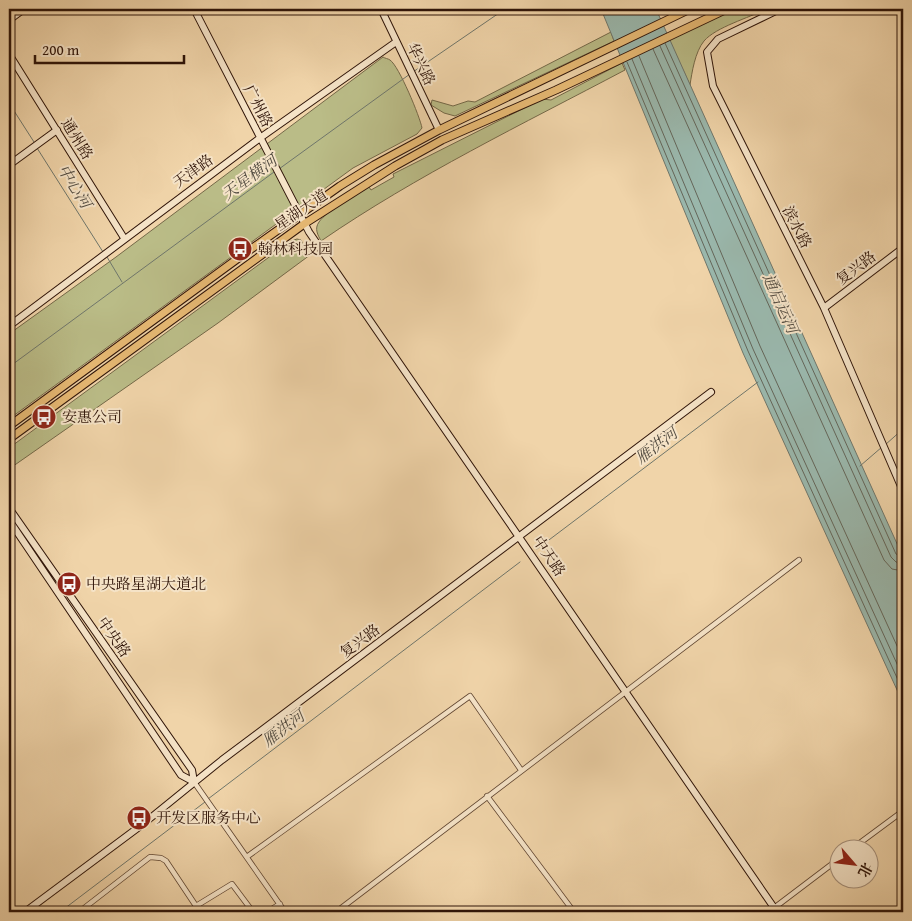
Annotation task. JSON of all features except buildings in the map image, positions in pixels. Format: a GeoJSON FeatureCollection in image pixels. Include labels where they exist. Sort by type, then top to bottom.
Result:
{"type":"FeatureCollection","features":[{"type":"Feature","properties":{"kind":"main road","name":"星湖大道"},"geometry":{"type":"LineString","coordinates":[[9,426],[367,169],[439,130],[690,9]]}},
{"type":"Feature","properties":{"kind":"main road","name":"星湖大道"},"geometry":{"type":"LineString","coordinates":[[9,439],[304,224],[395,166],[442,140],[556,90],[727,9]]}},
{"type":"Feature","properties":{"kind":"street"},"geometry":{"type":"LineString","coordinates":[[9,20],[24,9]]}},
{"type":"Feature","properties":{"kind":"street","name":"广州路"},"geometry":{"type":"LineString","coordinates":[[194,9],[299,216]]}},
{"type":"Feature","properties":{"kind":"street","name":"华兴路"},"geometry":{"type":"LineString","coordinates":[[381,9],[439,130]]}},
{"type":"Feature","properties":{"kind":"street","name":"滨水路"},"geometry":{"type":"LineString","coordinates":[[780,9],[718,39],[707,52],[713,86],[824,308],[903,492]]}},
{"type":"Feature","properties":{"kind":"street","name":"天津路"},"geometry":{"type":"LineString","coordinates":[[9,326],[110,248],[260,138],[396,42]]}},
{"type":"Feature","properties":{"kind":"street","name":"通州路"},"geometry":{"type":"LineString","coordinates":[[9,54],[124,238]]}},
{"type":"Feature","properties":{"kind":"street"},"geometry":{"type":"LineString","coordinates":[[9,166],[57,130]]}},
{"type":"Feature","properties":{"kind":"street","name":"中天路"},"geometry":{"type":"LineString","coordinates":[[299,216],[776,910]]}},
{"type":"Feature","properties":{"kind":"street","name":"复兴路"},"geometry":{"type":"LineString","coordinates":[[824,308],[903,248]]}},
{"type":"Feature","properties":{"kind":"street","name":"复兴路"},"geometry":{"type":"LineString","coordinates":[[25,912],[135,830],[194,782],[712,392]]}},
{"type":"Feature","properties":{"kind":"street","name":"中央路"},"geometry":{"type":"LineString","coordinates":[[9,508],[192,770],[194,782]]}},
{"type":"Feature","properties":{"kind":"street"},"geometry":{"type":"LineString","coordinates":[[9,520],[181,775],[194,782],[286,912]]}},
{"type":"Feature","properties":{"kind":"street"},"geometry":{"type":"LineString","coordinates":[[336,912],[625,690],[799,560]]}},
{"type":"Feature","properties":{"kind":"street"},"geometry":{"type":"LineString","coordinates":[[248,856],[470,696],[521,770]]}},
{"type":"Feature","properties":{"kind":"street"},"geometry":{"type":"LineString","coordinates":[[487,796],[574,912]]}},
{"type":"Feature","properties":{"kind":"street"},"geometry":{"type":"LineString","coordinates":[[866,838],[903,810]]}},
{"type":"Feature","properties":{"kind":"street"},"geometry":{"type":"LineString","coordinates":[[79,912],[150,857],[161,858],[166,861],[196,906],[232,884],[253,912]]}},
{"type":"Feature","properties":{"kind":"street"},"geometry":{"type":"LineString","coordinates":[[776,910],[830,866]]}},
{"type":"Feature","properties":{"kind":"street"},"geometry":{"type":"LineString","coordinates":[[268,912],[280,904]]}},
{"type":"Feature","properties":{"kind":"green space"},"geometry":{"type":"Polygon","coordinates":[[[735,9],[766,9],[716,31],[704,41],[696,56],[690,85],[669,40],[735,9]]]}},
{"type":"Feature","properties":{"kind":"green space"},"geometry":{"type":"Polygon","coordinates":[[[611,32],[614,41],[455,116],[444,113],[431,105],[432,100],[453,106],[468,101],[475,102],[611,32]]]}},
{"type":"Feature","properties":{"kind":"green space"},"geometry":{"type":"Polygon","coordinates":[[[383,57],[394,64],[409,92],[422,128],[417,134],[353,168],[9,419],[9,334],[116,257],[383,57]]]}},
{"type":"Feature","properties":{"kind":"green space"},"geometry":{"type":"Polygon","coordinates":[[[622,63],[625,70],[432,172],[321,241],[317,230],[319,222],[328,213],[350,198],[369,187],[371,190],[394,177],[393,174],[542,99],[551,100],[622,63]]]}},
{"type":"Feature","properties":{"kind":"green space"},"geometry":{"type":"Polygon","coordinates":[[[301,240],[310,255],[218,323],[9,469],[9,448],[291,241],[301,240]]]}},
{"type":"Feature","properties":{"kind":"water","name":"通启运河"},"geometry":{"type":"Polygon","coordinates":[[[601,9],[656,9],[903,557],[903,703],[743,353],[601,9]]]}},
{"type":"Feature","properties":{"kind":"waterway","name":"天星横河"},"geometry":{"type":"LineString","coordinates":[[413,72],[505,9]]}},
{"type":"Feature","properties":{"kind":"waterway","name":"天星横河"},"geometry":{"type":"LineString","coordinates":[[279,169],[410,74]]}},
{"type":"Feature","properties":{"kind":"waterway","name":"中心河"},"geometry":{"type":"LineString","coordinates":[[9,103],[34,142]]}},
{"type":"Feature","properties":{"kind":"waterway","name":"中心河"},"geometry":{"type":"LineString","coordinates":[[37,148],[103,252]]}},
{"type":"Feature","properties":{"kind":"waterway","name":"天星横河"},"geometry":{"type":"LineString","coordinates":[[9,367],[274,172]]}},
{"type":"Feature","properties":{"kind":"waterway","name":"中心河"},"geometry":{"type":"LineString","coordinates":[[107,257],[122,282]]}},
{"type":"Feature","properties":{"kind":"waterway","name":"雁洪河"},"geometry":{"type":"LineString","coordinates":[[537,549],[758,382]]}},
{"type":"Feature","properties":{"kind":"waterway"},"geometry":{"type":"LineString","coordinates":[[885,445],[903,429]]}},
{"type":"Feature","properties":{"kind":"waterway"},"geometry":{"type":"LineString","coordinates":[[860,466],[882,447]]}},
{"type":"Feature","properties":{"kind":"waterway","name":"雁洪河"},"geometry":{"type":"LineString","coordinates":[[208,799],[520,562]]}},
{"type":"Feature","properties":{"kind":"waterway","name":"雁洪河"},"geometry":{"type":"LineString","coordinates":[[60,912],[205,802]]}},
{"type":"Feature","properties":{"kind":"place","name":"翰林科技园"},"geometry":{"type":"Point","coordinates":[240,249]}},
{"type":"Feature","properties":{"kind":"place","name":"安惠公司"},"geometry":{"type":"Point","coordinates":[44,417]}},
{"type":"Feature","properties":{"kind":"place","name":"中央路星湖大道北"},"geometry":{"type":"Point","coordinates":[69,584]}},
{"type":"Feature","properties":{"kind":"place","name":"开发区服务中心"},"geometry":{"type":"Point","coordinates":[139,818]}}]}
